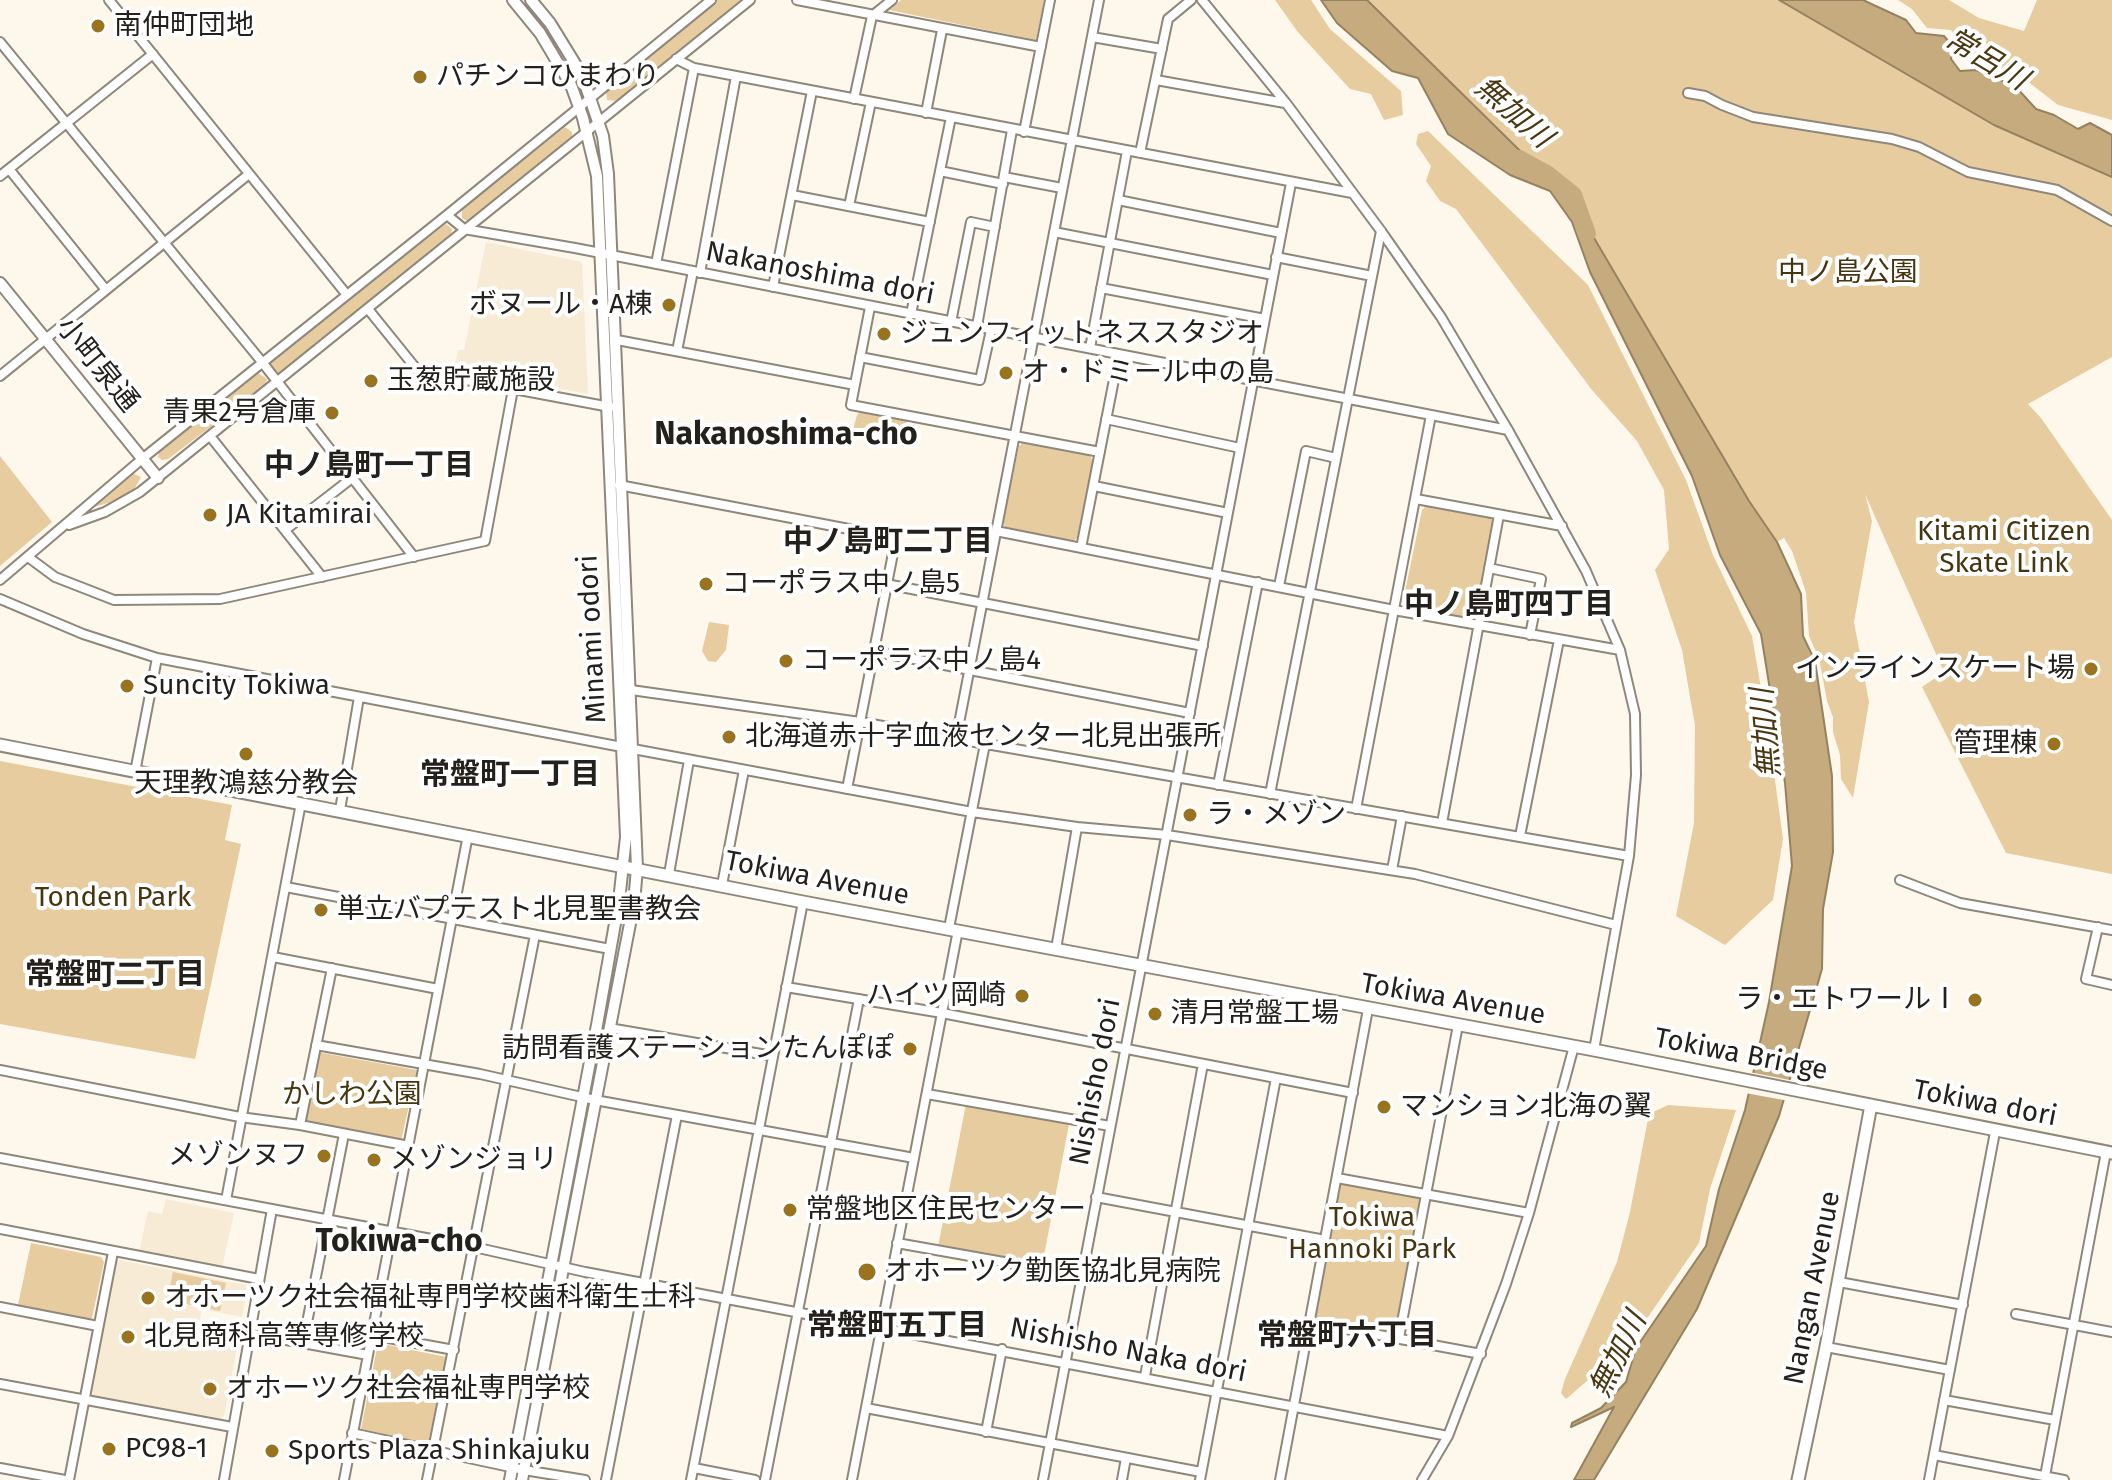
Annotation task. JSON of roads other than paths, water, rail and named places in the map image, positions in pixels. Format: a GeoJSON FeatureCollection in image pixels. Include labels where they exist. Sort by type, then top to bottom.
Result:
{"type":"FeatureCollection","features":[{"type":"Feature","properties":{"kind":"main road","name":"Tokiwa Avenue"},"geometry":{"type":"LineString","coordinates":[[0,745],[803,902],[1625,1056]]}},
{"type":"Feature","properties":{"kind":"main road","name":"Tokiwa Bridge"},"geometry":{"type":"LineString","coordinates":[[1625,1056],[1848,1100]]}},
{"type":"Feature","properties":{"kind":"main road","name":"Tokiwa dori"},"geometry":{"type":"LineString","coordinates":[[1848,1100],[2109,1153]]}},
{"type":"Feature","properties":{"kind":"main road","name":"Nangan Avenue"},"geometry":{"type":"LineString","coordinates":[[1798,1480],[1839,1282],[1871,1105]]}},
{"type":"Feature","properties":{"kind":"street","name":"Minami odori"},"geometry":{"type":"LineString","coordinates":[[513,0],[562,67],[579,106],[597,176],[610,483],[637,868],[634,903],[523,1475]]}},
{"type":"Feature","properties":{"kind":"street","name":"Minami odori"},"geometry":{"type":"LineString","coordinates":[[510,1480],[624,866],[631,690],[608,174],[591,97],[573,57],[531,0]]}},
{"type":"Feature","properties":{"kind":"street"},"geometry":{"type":"LineString","coordinates":[[0,580],[142,459],[711,0]]}},
{"type":"Feature","properties":{"kind":"street"},"geometry":{"type":"LineString","coordinates":[[60,529],[105,512],[140,492],[750,0]]}},
{"type":"Feature","properties":{"kind":"street"},"geometry":{"type":"LineString","coordinates":[[797,0],[1041,47]]}},
{"type":"Feature","properties":{"kind":"street"},"geometry":{"type":"LineString","coordinates":[[854,99],[872,16],[892,0]]}},
{"type":"Feature","properties":{"kind":"street"},"geometry":{"type":"LineString","coordinates":[[1024,132],[1050,0]]}},
{"type":"Feature","properties":{"kind":"street"},"geometry":{"type":"LineString","coordinates":[[956,739],[1099,0]]}},
{"type":"Feature","properties":{"kind":"street"},"geometry":{"type":"LineString","coordinates":[[1140,153],[1168,19],[1191,0]]}},
{"type":"Feature","properties":{"kind":"street"},"geometry":{"type":"LineString","coordinates":[[1202,0],[1286,103],[1441,317],[1562,526],[1586,571],[1620,650],[1635,714],[1636,775],[1629,856],[1594,1050]]}},
{"type":"Feature","properties":{"kind":"street"},"geometry":{"type":"LineString","coordinates":[[114,2],[347,295]]}},
{"type":"Feature","properties":{"kind":"street"},"geometry":{"type":"LineString","coordinates":[[926,113],[942,30]]}},
{"type":"Feature","properties":{"kind":"street"},"geometry":{"type":"LineString","coordinates":[[1092,37],[1162,49]]}},
{"type":"Feature","properties":{"kind":"street"},"geometry":{"type":"LineString","coordinates":[[0,42],[262,362],[414,557]]}},
{"type":"Feature","properties":{"kind":"street"},"geometry":{"type":"LineString","coordinates":[[0,176],[153,54]]}},
{"type":"Feature","properties":{"kind":"street"},"geometry":{"type":"LineString","coordinates":[[676,59],[694,68],[1352,193]]}},
{"type":"Feature","properties":{"kind":"street"},"geometry":{"type":"LineString","coordinates":[[656,264],[694,68]]}},
{"type":"Feature","properties":{"kind":"street"},"geometry":{"type":"LineString","coordinates":[[677,351],[697,272],[736,76]]}},
{"type":"Feature","properties":{"kind":"street"},"geometry":{"type":"LineString","coordinates":[[1156,80],[1286,103]]}},
{"type":"Feature","properties":{"kind":"street"},"geometry":{"type":"LineString","coordinates":[[773,287],[812,91]]}},
{"type":"Feature","properties":{"kind":"street"},"geometry":{"type":"LineString","coordinates":[[1688,93],[1705,96],[1753,117],[1892,139],[1919,147],[1968,172],[2049,187],[2112,221]]}},
{"type":"Feature","properties":{"kind":"street"},"geometry":{"type":"LineString","coordinates":[[849,206],[871,102]]}},
{"type":"Feature","properties":{"kind":"street"},"geometry":{"type":"LineString","coordinates":[[911,314],[951,117]]}},
{"type":"Feature","properties":{"kind":"street"},"geometry":{"type":"LineString","coordinates":[[977,326],[1012,130]]}},
{"type":"Feature","properties":{"kind":"street"},"geometry":{"type":"LineString","coordinates":[[1090,348],[1127,151]]}},
{"type":"Feature","properties":{"kind":"street"},"geometry":{"type":"LineString","coordinates":[[9,169],[106,290]]}},
{"type":"Feature","properties":{"kind":"street"},"geometry":{"type":"LineString","coordinates":[[940,171],[1062,188]]}},
{"type":"Feature","properties":{"kind":"street"},"geometry":{"type":"LineString","coordinates":[[0,376],[249,174]]}},
{"type":"Feature","properties":{"kind":"street"},"geometry":{"type":"LineString","coordinates":[[1167,835],[1291,183]]}},
{"type":"Feature","properties":{"kind":"street"},"geometry":{"type":"LineString","coordinates":[[792,195],[930,222]]}},
{"type":"Feature","properties":{"kind":"street"},"geometry":{"type":"LineString","coordinates":[[1118,200],[1281,233]]}},
{"type":"Feature","properties":{"kind":"street","name":"Nakanoshima dori"},"geometry":{"type":"LineString","coordinates":[[447,215],[464,229],[1508,430]]}},
{"type":"Feature","properties":{"kind":"street"},"geometry":{"type":"LineString","coordinates":[[951,322],[971,222],[995,227]]}},
{"type":"Feature","properties":{"kind":"street"},"geometry":{"type":"LineString","coordinates":[[1270,794],[1381,231]]}},
{"type":"Feature","properties":{"kind":"street"},"geometry":{"type":"LineString","coordinates":[[1054,232],[1273,275]]}},
{"type":"Feature","properties":{"kind":"street"},"geometry":{"type":"LineString","coordinates":[[1276,257],[1372,276]]}},
{"type":"Feature","properties":{"kind":"street","name":"小町泉通"},"geometry":{"type":"LineString","coordinates":[[2,288],[158,478]]}},
{"type":"Feature","properties":{"kind":"street"},"geometry":{"type":"LineString","coordinates":[[1101,288],[1265,319]]}},
{"type":"Feature","properties":{"kind":"street"},"geometry":{"type":"LineString","coordinates":[[870,307],[851,405],[1100,452]]}},
{"type":"Feature","properties":{"kind":"street"},"geometry":{"type":"LineString","coordinates":[[368,309],[418,371],[619,409]]}},
{"type":"Feature","properties":{"kind":"street"},"geometry":{"type":"LineString","coordinates":[[860,357],[980,380],[991,330]]}},
{"type":"Feature","properties":{"kind":"street"},"geometry":{"type":"LineString","coordinates":[[617,340],[855,385]]}},
{"type":"Feature","properties":{"kind":"street"},"geometry":{"type":"LineString","coordinates":[[1081,548],[1119,354]]}},
{"type":"Feature","properties":{"kind":"street"},"geometry":{"type":"LineString","coordinates":[[28,557],[55,577],[114,600],[220,599],[485,541],[513,389]]}},
{"type":"Feature","properties":{"kind":"street"},"geometry":{"type":"LineString","coordinates":[[1356,809],[1431,415]]}},
{"type":"Feature","properties":{"kind":"street"},"geometry":{"type":"LineString","coordinates":[[1106,419],[1240,448]]}},
{"type":"Feature","properties":{"kind":"street"},"geometry":{"type":"LineString","coordinates":[[210,436],[322,577]]}},
{"type":"Feature","properties":{"kind":"street"},"geometry":{"type":"LineString","coordinates":[[1279,586],[1306,451],[1336,458]]}},
{"type":"Feature","properties":{"kind":"street"},"geometry":{"type":"LineString","coordinates":[[285,530],[352,478]]}},
{"type":"Feature","properties":{"kind":"street"},"geometry":{"type":"LineString","coordinates":[[610,483],[896,538],[847,789]]}},
{"type":"Feature","properties":{"kind":"street"},"geometry":{"type":"LineString","coordinates":[[1094,486],[1228,513]]}},
{"type":"Feature","properties":{"kind":"street"},"geometry":{"type":"LineString","coordinates":[[1416,499],[1562,526]]}},
{"type":"Feature","properties":{"kind":"street"},"geometry":{"type":"LineString","coordinates":[[1442,823],[1499,515]]}},
{"type":"Feature","properties":{"kind":"street"},"geometry":{"type":"LineString","coordinates":[[996,531],[1394,610],[1620,650]]}},
{"type":"Feature","properties":{"kind":"street"},"geometry":{"type":"LineString","coordinates":[[1489,568],[1541,579],[1530,635]]}},
{"type":"Feature","properties":{"kind":"street"},"geometry":{"type":"LineString","coordinates":[[1218,785],[1258,582]]}},
{"type":"Feature","properties":{"kind":"street"},"geometry":{"type":"LineString","coordinates":[[886,584],[1203,646]]}},
{"type":"Feature","properties":{"kind":"street"},"geometry":{"type":"LineString","coordinates":[[0,599],[83,634],[157,658],[972,812],[1077,827],[1167,835],[1392,870],[1616,925]]}},
{"type":"Feature","properties":{"kind":"street"},"geometry":{"type":"LineString","coordinates":[[1520,836],[1559,640]]}},
{"type":"Feature","properties":{"kind":"street"},"geometry":{"type":"LineString","coordinates":[[873,651],[1190,713]]}},
{"type":"Feature","properties":{"kind":"street"},"geometry":{"type":"LineString","coordinates":[[135,772],[157,658]]}},
{"type":"Feature","properties":{"kind":"street"},"geometry":{"type":"LineString","coordinates":[[631,690],[860,722],[1629,856]]}},
{"type":"Feature","properties":{"kind":"street"},"geometry":{"type":"LineString","coordinates":[[340,810],[359,697]]}},
{"type":"Feature","properties":{"kind":"street"},"geometry":{"type":"LineString","coordinates":[[852,1480],[942,1013],[985,744]]}},
{"type":"Feature","properties":{"kind":"street"},"geometry":{"type":"LineString","coordinates":[[669,874],[689,760]]}},
{"type":"Feature","properties":{"kind":"street"},"geometry":{"type":"LineString","coordinates":[[722,885],[744,770]]}},
{"type":"Feature","properties":{"kind":"street"},"geometry":{"type":"LineString","coordinates":[[226,1200],[301,803]]}},
{"type":"Feature","properties":{"kind":"street"},"geometry":{"type":"LineString","coordinates":[[1392,870],[1402,816]]}},
{"type":"Feature","properties":{"kind":"street"},"geometry":{"type":"LineString","coordinates":[[1056,949],[1077,827]]}},
{"type":"Feature","properties":{"kind":"street"},"geometry":{"type":"LineString","coordinates":[[344,1480],[468,835]]}},
{"type":"Feature","properties":{"kind":"street","name":"Nishisho dori"},"geometry":{"type":"LineString","coordinates":[[1043,1480],[1167,835]]}},
{"type":"Feature","properties":{"kind":"street"},"geometry":{"type":"LineString","coordinates":[[1900,880],[1960,903],[2112,930]]}},
{"type":"Feature","properties":{"kind":"street"},"geometry":{"type":"LineString","coordinates":[[286,887],[610,949]]}},
{"type":"Feature","properties":{"kind":"street"},"geometry":{"type":"LineString","coordinates":[[691,1480],[803,902]]}},
{"type":"Feature","properties":{"kind":"street"},"geometry":{"type":"LineString","coordinates":[[2098,927],[2086,979],[2112,985]]}},
{"type":"Feature","properties":{"kind":"street"},"geometry":{"type":"LineString","coordinates":[[427,1480],[535,935]]}},
{"type":"Feature","properties":{"kind":"street"},"geometry":{"type":"LineString","coordinates":[[273,957],[438,989]]}},
{"type":"Feature","properties":{"kind":"street"},"geometry":{"type":"LineString","coordinates":[[300,1125],[332,968]]}},
{"type":"Feature","properties":{"kind":"street"},"geometry":{"type":"LineString","coordinates":[[786,987],[942,1013],[1353,1093]]}},
{"type":"Feature","properties":{"kind":"street"},"geometry":{"type":"LineString","coordinates":[[765,1480],[859,999]]}},
{"type":"Feature","properties":{"kind":"street"},"geometry":{"type":"LineString","coordinates":[[1280,1480],[1368,1009]]}},
{"type":"Feature","properties":{"kind":"street"},"geometry":{"type":"LineString","coordinates":[[1399,1338],[1458,1025]]}},
{"type":"Feature","properties":{"kind":"street"},"geometry":{"type":"LineString","coordinates":[[609,1028],[773,1056]]}},
{"type":"Feature","properties":{"kind":"street"},"geometry":{"type":"LineString","coordinates":[[316,1045],[507,1080],[583,1098],[914,1158]]}},
{"type":"Feature","properties":{"kind":"street"},"geometry":{"type":"LineString","coordinates":[[1422,1480],[1448,1436],[1481,1354],[1529,1213],[1574,1046]]}},
{"type":"Feature","properties":{"kind":"street"},"geometry":{"type":"LineString","coordinates":[[1145,1376],[1203,1064]]}},
{"type":"Feature","properties":{"kind":"street"},"geometry":{"type":"LineString","coordinates":[[0,1070],[409,1146]]}},
{"type":"Feature","properties":{"kind":"street"},"geometry":{"type":"LineString","coordinates":[[866,1408],[1126,1458],[1200,1476],[1276,1078]]}},
{"type":"Feature","properties":{"kind":"street"},"geometry":{"type":"LineString","coordinates":[[927,1094],[1110,1126]]}},
{"type":"Feature","properties":{"kind":"street"},"geometry":{"type":"LineString","coordinates":[[606,1480],[677,1115]]}},
{"type":"Feature","properties":{"kind":"street"},"geometry":{"type":"LineString","coordinates":[[1929,1480],[1995,1132]]}},
{"type":"Feature","properties":{"kind":"street"},"geometry":{"type":"LineString","coordinates":[[303,1343],[344,1134]]}},
{"type":"Feature","properties":{"kind":"street"},"geometry":{"type":"LineString","coordinates":[[2045,1476],[2109,1153]]}},
{"type":"Feature","properties":{"kind":"street","name":"Nishisho Naka dori"},"geometry":{"type":"LineString","coordinates":[[0,1158],[1448,1436]]}},
{"type":"Feature","properties":{"kind":"street"},"geometry":{"type":"LineString","coordinates":[[1337,1178],[1529,1213]]}},
{"type":"Feature","properties":{"kind":"street"},"geometry":{"type":"LineString","coordinates":[[1096,1197],[1325,1240]]}},
{"type":"Feature","properties":{"kind":"street"},"geometry":{"type":"LineString","coordinates":[[224,1480],[272,1209]]}},
{"type":"Feature","properties":{"kind":"street"},"geometry":{"type":"LineString","coordinates":[[0,1229],[259,1279]]}},
{"type":"Feature","properties":{"kind":"street"},"geometry":{"type":"LineString","coordinates":[[897,1243],[1082,1276]]}},
{"type":"Feature","properties":{"kind":"street"},"geometry":{"type":"LineString","coordinates":[[0,1468],[67,1480],[113,1252]]}},
{"type":"Feature","properties":{"kind":"street"},"geometry":{"type":"LineString","coordinates":[[1839,1282],[1963,1305]]}},
{"type":"Feature","properties":{"kind":"street"},"geometry":{"type":"LineString","coordinates":[[0,1307],[98,1326]]}},
{"type":"Feature","properties":{"kind":"street"},"geometry":{"type":"LineString","coordinates":[[2016,1314],[2112,1332]]}},
{"type":"Feature","properties":{"kind":"street"},"geometry":{"type":"LineString","coordinates":[[1309,1322],[1481,1354]]}},
{"type":"Feature","properties":{"kind":"street"},"geometry":{"type":"LineString","coordinates":[[248,1333],[368,1355]]}},
{"type":"Feature","properties":{"kind":"street"},"geometry":{"type":"LineString","coordinates":[[372,1335],[454,1350]]}},
{"type":"Feature","properties":{"kind":"street"},"geometry":{"type":"LineString","coordinates":[[1826,1347],[1950,1370]]}},
{"type":"Feature","properties":{"kind":"street"},"geometry":{"type":"LineString","coordinates":[[986,1432],[1002,1349]]}},
{"type":"Feature","properties":{"kind":"street"},"geometry":{"type":"LineString","coordinates":[[0,1384],[232,1427]]}},
{"type":"Feature","properties":{"kind":"street"},"geometry":{"type":"LineString","coordinates":[[1944,1400],[2055,1420]]}},
{"type":"Feature","properties":{"kind":"street"},"geometry":{"type":"LineString","coordinates":[[352,1433],[512,1468],[523,1475],[585,1480]]}},
{"type":"Feature","properties":{"kind":"street"},"geometry":{"type":"LineString","coordinates":[[1934,1455],[2063,1480]]}},
{"type":"Feature","properties":{"kind":"street"},"geometry":{"type":"LineString","coordinates":[[1122,1480],[1126,1458]]}},
{"type":"Feature","properties":{"kind":"street"},"geometry":{"type":"LineString","coordinates":[[1996,1480],[1999,1467]]}},
{"type":"Feature","properties":{"kind":"street"},"geometry":{"type":"LineString","coordinates":[[694,1468],[755,1480]]}},
{"type":"Feature","properties":{"kind":"waterway","name":"無加川"},"geometry":{"type":"LineString","coordinates":[[1519,159],[1548,175],[1573,195],[1587,234]]}},
{"type":"Feature","properties":{"kind":"place","name":"南仲町団地"},"geometry":{"type":"Point","coordinates":[98,26]}},
{"type":"Feature","properties":{"kind":"place","name":"パチンコひまわり"},"geometry":{"type":"Point","coordinates":[420,77]}},
{"type":"Feature","properties":{"kind":"place","name":"ボヌール・A棟"},"geometry":{"type":"Point","coordinates":[669,305]}},
{"type":"Feature","properties":{"kind":"place","name":"ジュンフィットネススタジオ"},"geometry":{"type":"Point","coordinates":[884,334]}},
{"type":"Feature","properties":{"kind":"place","name":"オ・ドミール中の島"},"geometry":{"type":"Point","coordinates":[1006,373]}},
{"type":"Feature","properties":{"kind":"place","name":"玉葱貯蔵施設"},"geometry":{"type":"Point","coordinates":[371,381]}},
{"type":"Feature","properties":{"kind":"place","name":"青果2号倉庫"},"geometry":{"type":"Point","coordinates":[332,413]}},
{"type":"Feature","properties":{"kind":"place","name":"JA Kitamirai"},"geometry":{"type":"Point","coordinates":[210,515]}},
{"type":"Feature","properties":{"kind":"place","name":"コーポラス中ノ島5"},"geometry":{"type":"Point","coordinates":[706,584]}},
{"type":"Feature","properties":{"kind":"place","name":"コーポラス中ノ島4"},"geometry":{"type":"Point","coordinates":[786,661]}},
{"type":"Feature","properties":{"kind":"place","name":"インラインスケート場"},"geometry":{"type":"Point","coordinates":[2091,669]}},
{"type":"Feature","properties":{"kind":"place","name":"Suncity Tokiwa"},"geometry":{"type":"Point","coordinates":[127,686]}},
{"type":"Feature","properties":{"kind":"place","name":"北海道赤十字血液センター北見出張所"},"geometry":{"type":"Point","coordinates":[729,737]}},
{"type":"Feature","properties":{"kind":"place","name":"管理棟"},"geometry":{"type":"Point","coordinates":[2054,744]}},
{"type":"Feature","properties":{"kind":"place","name":"天理教鴻慈分教会"},"geometry":{"type":"Point","coordinates":[246,754]}},
{"type":"Feature","properties":{"kind":"place","name":"ラ・メゾン"},"geometry":{"type":"Point","coordinates":[1190,815]}},
{"type":"Feature","properties":{"kind":"place","name":"単立バプテスト北見聖書教会"},"geometry":{"type":"Point","coordinates":[321,910]}},
{"type":"Feature","properties":{"kind":"place","name":"ハイツ岡崎"},"geometry":{"type":"Point","coordinates":[1022,996]}},
{"type":"Feature","properties":{"kind":"place","name":"ラ・エトワールⅠ"},"geometry":{"type":"Point","coordinates":[1975,1000]}},
{"type":"Feature","properties":{"kind":"place","name":"清月常盤工場"},"geometry":{"type":"Point","coordinates":[1155,1014]}},
{"type":"Feature","properties":{"kind":"place","name":"訪問看護ステーションたんぽぽ"},"geometry":{"type":"Point","coordinates":[910,1049]}},
{"type":"Feature","properties":{"kind":"place","name":"マンション北海の翼"},"geometry":{"type":"Point","coordinates":[1384,1107]}},
{"type":"Feature","properties":{"kind":"place","name":"メゾンヌフ"},"geometry":{"type":"Point","coordinates":[324,1156]}},
{"type":"Feature","properties":{"kind":"place","name":"メゾンジョリ"},"geometry":{"type":"Point","coordinates":[374,1160]}},
{"type":"Feature","properties":{"kind":"place","name":"常盤地区住民センター"},"geometry":{"type":"Point","coordinates":[790,1210]}},
{"type":"Feature","properties":{"kind":"place","name":"オホーツク勤医協北見病院"},"geometry":{"type":"Point","coordinates":[867,1272]}},
{"type":"Feature","properties":{"kind":"place","name":"オホーツク社会福祉専門学校歯科衛生士科"},"geometry":{"type":"Point","coordinates":[148,1298]}},
{"type":"Feature","properties":{"kind":"place","name":"北見商科高等専修学校"},"geometry":{"type":"Point","coordinates":[128,1337]}},
{"type":"Feature","properties":{"kind":"place","name":"オホーツク社会福祉専門学校"},"geometry":{"type":"Point","coordinates":[210,1389]}},
{"type":"Feature","properties":{"kind":"place","name":"PC98-1"},"geometry":{"type":"Point","coordinates":[109,1449]}},
{"type":"Feature","properties":{"kind":"place","name":"Sports Plaza Shinkajuku"},"geometry":{"type":"Point","coordinates":[272,1451]}},
{"type":"Feature","properties":{"kind":"district","name":"Nakanoshima-cho"},"geometry":{"type":"Point","coordinates":[786,435]}},
{"type":"Feature","properties":{"kind":"district","name":"中ノ島町一丁目"},"geometry":{"type":"Point","coordinates":[369,467]}},
{"type":"Feature","properties":{"kind":"district","name":"中ノ島町二丁目"},"geometry":{"type":"Point","coordinates":[888,543]}},
{"type":"Feature","properties":{"kind":"district","name":"中ノ島町四丁目"},"geometry":{"type":"Point","coordinates":[1509,606]}},
{"type":"Feature","properties":{"kind":"district","name":"常盤町一丁目"},"geometry":{"type":"Point","coordinates":[510,776]}},
{"type":"Feature","properties":{"kind":"district","name":"常盤町二丁目"},"geometry":{"type":"Point","coordinates":[115,976]}},
{"type":"Feature","properties":{"kind":"district","name":"Tokiwa-cho"},"geometry":{"type":"Point","coordinates":[399,1242]}},
{"type":"Feature","properties":{"kind":"district","name":"常盤町五丁目"},"geometry":{"type":"Point","coordinates":[897,1327]}},
{"type":"Feature","properties":{"kind":"district","name":"常盤町六丁目"},"geometry":{"type":"Point","coordinates":[1347,1337]}},
{"type":"Feature","properties":{"kind":"water label","name":"常呂川"},"geometry":{"type":"Point","coordinates":[1986,60]}},
{"type":"Feature","properties":{"kind":"park label","name":"中ノ島公園"},"geometry":{"type":"Point","coordinates":[1848,273]}},
{"type":"Feature","properties":{"kind":"park label","name":"Kitami Citizen Skate Link"},"geometry":{"type":"Point","coordinates":[2004,548]}},
{"type":"Feature","properties":{"kind":"park label","name":"Tonden Park"},"geometry":{"type":"Point","coordinates":[113,898]}},
{"type":"Feature","properties":{"kind":"park label","name":"かしわ公園"},"geometry":{"type":"Point","coordinates":[352,1095]}},
{"type":"Feature","properties":{"kind":"park label","name":"Tokiwa Hannoki Park"},"geometry":{"type":"Point","coordinates":[1372,1234]}}]}
